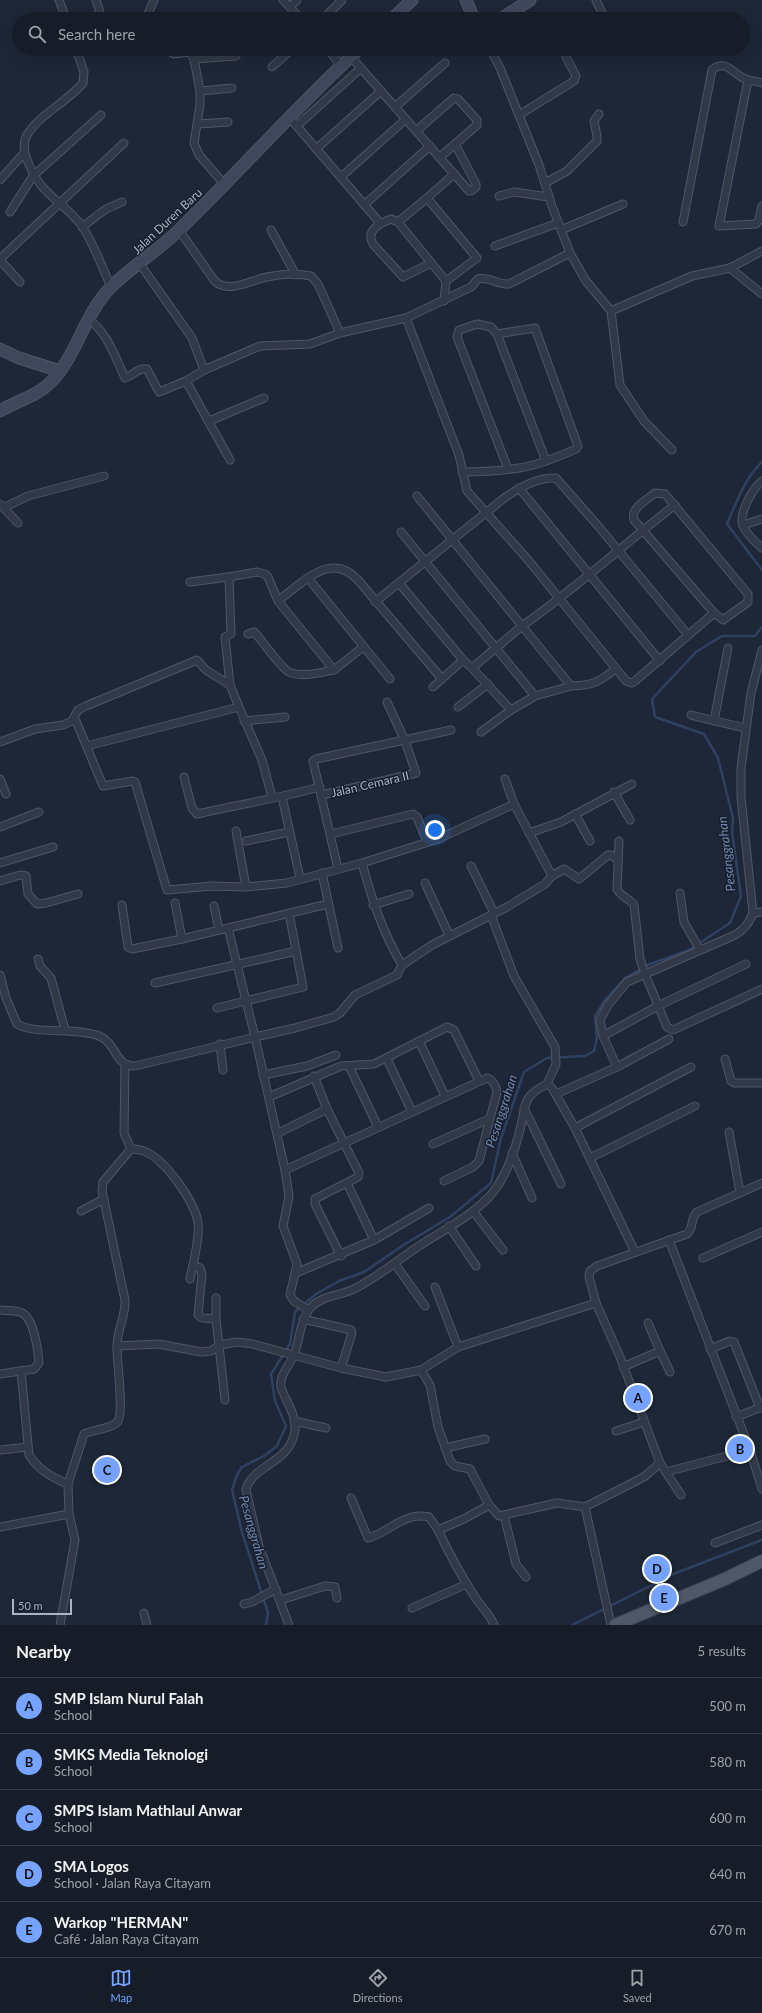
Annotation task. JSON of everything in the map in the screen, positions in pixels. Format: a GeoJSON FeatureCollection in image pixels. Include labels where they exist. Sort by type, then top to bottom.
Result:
{"type":"FeatureCollection","features":[{"type":"Feature","properties":{"kind":"main road"},"geometry":{"type":"LineString","coordinates":[[612,1620],[725,1579],[762,1561]]}},
{"type":"Feature","properties":{"kind":"street"},"geometry":{"type":"LineString","coordinates":[[59,0],[63,12]]}},
{"type":"Feature","properties":{"kind":"street"},"geometry":{"type":"LineString","coordinates":[[96,0],[100,12]]}},
{"type":"Feature","properties":{"kind":"street"},"geometry":{"type":"LineString","coordinates":[[149,12],[154,0]]}},
{"type":"Feature","properties":{"kind":"street"},"geometry":{"type":"LineString","coordinates":[[283,0],[295,12]]}},
{"type":"Feature","properties":{"kind":"street"},"geometry":{"type":"LineString","coordinates":[[290,7],[297,0]]}},
{"type":"Feature","properties":{"kind":"street"},"geometry":{"type":"LineString","coordinates":[[330,12],[342,0]]}},
{"type":"Feature","properties":{"kind":"street"},"geometry":{"type":"LineString","coordinates":[[399,12],[412,0]]}},
{"type":"Feature","properties":{"kind":"street"},"geometry":{"type":"LineString","coordinates":[[466,0],[471,12]]}},
{"type":"Feature","properties":{"kind":"street"},"geometry":{"type":"LineString","coordinates":[[512,12],[530,0]]}},
{"type":"Feature","properties":{"kind":"street"},"geometry":{"type":"LineString","coordinates":[[596,0],[602,12]]}},
{"type":"Feature","properties":{"kind":"street"},"geometry":{"type":"LineString","coordinates":[[78,56],[84,72],[83,83],[30,131],[24,144],[24,153],[33,176],[46,193],[75,218],[81,226],[111,287]]}},
{"type":"Feature","properties":{"kind":"street"},"geometry":{"type":"LineString","coordinates":[[192,56],[194,59],[200,90],[198,124],[194,136],[196,149],[224,184]]}},
{"type":"Feature","properties":{"kind":"street"},"geometry":{"type":"LineString","coordinates":[[194,59],[236,56]]}},
{"type":"Feature","properties":{"kind":"street"},"geometry":{"type":"LineString","coordinates":[[272,67],[284,56]]}},
{"type":"Feature","properties":{"kind":"street"},"geometry":{"type":"LineString","coordinates":[[333,56],[341,66]]}},
{"type":"Feature","properties":{"kind":"street","name":"Jalan Duren Baru"},"geometry":{"type":"LineString","coordinates":[[0,411],[50,384],[60,371],[97,304],[111,287],[179,230],[289,117],[352,56]]}},
{"type":"Feature","properties":{"kind":"street"},"geometry":{"type":"LineString","coordinates":[[356,56],[361,68],[469,191],[476,186],[455,144]]}},
{"type":"Feature","properties":{"kind":"street"},"geometry":{"type":"LineString","coordinates":[[493,56],[519,115],[546,183],[549,197],[570,253],[592,289],[611,311],[620,385],[644,421],[672,450]]}},
{"type":"Feature","properties":{"kind":"street"},"geometry":{"type":"LineString","coordinates":[[519,115],[574,81],[576,76],[566,56]]}},
{"type":"Feature","properties":{"kind":"street"},"geometry":{"type":"LineString","coordinates":[[395,107],[446,63]]}},
{"type":"Feature","properties":{"kind":"street"},"geometry":{"type":"LineString","coordinates":[[683,222],[711,73],[716,67],[726,66],[748,80],[762,83]]}},
{"type":"Feature","properties":{"kind":"street"},"geometry":{"type":"LineString","coordinates":[[297,126],[361,68]]}},
{"type":"Feature","properties":{"kind":"street"},"geometry":{"type":"LineString","coordinates":[[748,80],[719,226],[756,224],[759,220],[762,206]]}},
{"type":"Feature","properties":{"kind":"street"},"geometry":{"type":"LineString","coordinates":[[200,90],[232,88]]}},
{"type":"Feature","properties":{"kind":"street"},"geometry":{"type":"LineString","coordinates":[[316,149],[382,92]]}},
{"type":"Feature","properties":{"kind":"street"},"geometry":{"type":"LineString","coordinates":[[416,131],[456,98],[478,123],[440,157]]}},
{"type":"Feature","properties":{"kind":"street"},"geometry":{"type":"LineString","coordinates":[[546,183],[571,167],[597,141],[594,121],[599,114]]}},
{"type":"Feature","properties":{"kind":"street"},"geometry":{"type":"LineString","coordinates":[[10,212],[33,176],[101,115]]}},
{"type":"Feature","properties":{"kind":"street"},"geometry":{"type":"LineString","coordinates":[[289,117],[380,224]]}},
{"type":"Feature","properties":{"kind":"street"},"geometry":{"type":"LineString","coordinates":[[341,177],[406,119]]}},
{"type":"Feature","properties":{"kind":"street"},"geometry":{"type":"LineString","coordinates":[[198,124],[228,122]]}},
{"type":"Feature","properties":{"kind":"street"},"geometry":{"type":"LineString","coordinates":[[20,282],[0,260],[124,144]]}},
{"type":"Feature","properties":{"kind":"street"},"geometry":{"type":"LineString","coordinates":[[364,205],[430,146]]}},
{"type":"Feature","properties":{"kind":"street"},"geometry":{"type":"LineString","coordinates":[[0,180],[24,153]]}},
{"type":"Feature","properties":{"kind":"street"},"geometry":{"type":"LineString","coordinates":[[398,222],[454,174]]}},
{"type":"Feature","properties":{"kind":"street"},"geometry":{"type":"LineString","coordinates":[[499,196],[514,192],[549,197]]}},
{"type":"Feature","properties":{"kind":"street"},"geometry":{"type":"LineString","coordinates":[[427,198],[477,256],[476,260],[446,281]]}},
{"type":"Feature","properties":{"kind":"street"},"geometry":{"type":"LineString","coordinates":[[81,226],[106,209],[122,202]]}},
{"type":"Feature","properties":{"kind":"street"},"geometry":{"type":"LineString","coordinates":[[495,246],[560,226],[623,204]]}},
{"type":"Feature","properties":{"kind":"street"},"geometry":{"type":"LineString","coordinates":[[431,262],[406,277],[402,277],[372,242],[371,234],[380,224],[391,219],[398,222],[431,262],[446,281],[444,301]]}},
{"type":"Feature","properties":{"kind":"street"},"geometry":{"type":"LineString","coordinates":[[179,230],[214,280],[225,287],[267,276],[308,275],[314,278],[340,333]]}},
{"type":"Feature","properties":{"kind":"street"},"geometry":{"type":"LineString","coordinates":[[271,230],[296,275]]}},
{"type":"Feature","properties":{"kind":"street"},"geometry":{"type":"LineString","coordinates":[[611,311],[692,276],[730,268],[762,251]]}},
{"type":"Feature","properties":{"kind":"street"},"geometry":{"type":"LineString","coordinates":[[88,319],[96,324],[102,332],[125,378],[140,369],[147,369],[159,392],[186,381],[204,370],[260,346],[310,344],[340,333],[406,318],[471,287],[478,279],[486,278],[499,284],[509,284],[570,253]]}},
{"type":"Feature","properties":{"kind":"street"},"geometry":{"type":"LineString","coordinates":[[140,264],[192,338],[204,370]]}},
{"type":"Feature","properties":{"kind":"street"},"geometry":{"type":"LineString","coordinates":[[730,268],[762,294]]}},
{"type":"Feature","properties":{"kind":"street"},"geometry":{"type":"LineString","coordinates":[[406,318],[454,441],[465,488],[486,511],[626,681],[632,683],[660,661],[714,613]]}},
{"type":"Feature","properties":{"kind":"street"},"geometry":{"type":"LineString","coordinates":[[508,469],[457,334],[460,330],[481,324],[491,327],[496,334],[546,461]]}},
{"type":"Feature","properties":{"kind":"street"},"geometry":{"type":"LineString","coordinates":[[463,475],[508,469],[546,461],[576,450],[578,446],[535,328],[496,334]]}},
{"type":"Feature","properties":{"kind":"street"},"geometry":{"type":"LineString","coordinates":[[0,349],[19,358],[60,371]]}},
{"type":"Feature","properties":{"kind":"street"},"geometry":{"type":"LineString","coordinates":[[186,381],[230,460]]}},
{"type":"Feature","properties":{"kind":"street"},"geometry":{"type":"LineString","coordinates":[[209,422],[264,398]]}},
{"type":"Feature","properties":{"kind":"street"},"geometry":{"type":"LineString","coordinates":[[18,523],[2,506],[28,496],[104,476]]}},
{"type":"Feature","properties":{"kind":"street"},"geometry":{"type":"LineString","coordinates":[[375,602],[486,511],[519,488],[546,478],[556,478],[688,635]]}},
{"type":"Feature","properties":{"kind":"street"},"geometry":{"type":"LineString","coordinates":[[762,481],[754,489],[742,519],[742,525],[747,533],[762,548]]}},
{"type":"Feature","properties":{"kind":"street"},"geometry":{"type":"LineString","coordinates":[[754,489],[762,487]]}},
{"type":"Feature","properties":{"kind":"street"},"geometry":{"type":"LineString","coordinates":[[519,488],[660,661]]}},
{"type":"Feature","properties":{"kind":"street"},"geometry":{"type":"LineString","coordinates":[[661,492],[665,494],[675,505],[748,594],[748,602],[723,620],[714,613],[643,530],[633,515],[634,510],[661,492]]}},
{"type":"Feature","properties":{"kind":"street"},"geometry":{"type":"LineString","coordinates":[[417,496],[571,686]]}},
{"type":"Feature","properties":{"kind":"street"},"geometry":{"type":"LineString","coordinates":[[472,668],[495,647],[522,626],[560,600],[618,550],[675,505]]}},
{"type":"Feature","properties":{"kind":"street"},"geometry":{"type":"LineString","coordinates":[[742,525],[762,519]]}},
{"type":"Feature","properties":{"kind":"street"},"geometry":{"type":"LineString","coordinates":[[401,532],[535,696]]}},
{"type":"Feature","properties":{"kind":"street"},"geometry":{"type":"LineString","coordinates":[[278,601],[308,578],[326,568],[342,568],[352,573],[375,602],[442,679]]}},
{"type":"Feature","properties":{"kind":"street"},"geometry":{"type":"LineString","coordinates":[[190,582],[257,572],[265,574],[268,577],[278,601],[334,670]]}},
{"type":"Feature","properties":{"kind":"street"},"geometry":{"type":"LineString","coordinates":[[229,577],[231,634],[225,638],[230,685],[244,721],[262,760],[272,797]]}},
{"type":"Feature","properties":{"kind":"street"},"geometry":{"type":"LineString","coordinates":[[308,578],[390,679]]}},
{"type":"Feature","properties":{"kind":"street"},"geometry":{"type":"LineString","coordinates":[[399,583],[463,660],[488,684],[511,710]]}},
{"type":"Feature","properties":{"kind":"street"},"geometry":{"type":"LineString","coordinates":[[248,634],[254,632],[289,672],[299,674],[334,670],[364,647]]}},
{"type":"Feature","properties":{"kind":"street"},"geometry":{"type":"LineString","coordinates":[[714,721],[728,648]]}},
{"type":"Feature","properties":{"kind":"street"},"geometry":{"type":"LineString","coordinates":[[617,1067],[603,1036],[600,1020],[608,1005],[623,986],[644,972],[741,931],[747,926],[753,913],[741,784],[745,728],[755,671],[762,650]]}},
{"type":"Feature","properties":{"kind":"street"},"geometry":{"type":"LineString","coordinates":[[0,742],[35,730],[63,725],[72,721],[78,710],[86,706],[197,660],[206,670],[230,685]]}},
{"type":"Feature","properties":{"kind":"street"},"geometry":{"type":"LineString","coordinates":[[433,687],[463,660]]}},
{"type":"Feature","properties":{"kind":"street"},"geometry":{"type":"LineString","coordinates":[[481,732],[511,710],[535,696],[571,686],[591,685],[597,683],[616,669]]}},
{"type":"Feature","properties":{"kind":"street"},"geometry":{"type":"LineString","coordinates":[[458,707],[488,684]]}},
{"type":"Feature","properties":{"kind":"street"},"geometry":{"type":"LineString","coordinates":[[387,702],[405,741]]}},
{"type":"Feature","properties":{"kind":"street"},"geometry":{"type":"LineString","coordinates":[[87,746],[239,707]]}},
{"type":"Feature","properties":{"kind":"street"},"geometry":{"type":"LineString","coordinates":[[691,715],[745,728]]}},
{"type":"Feature","properties":{"kind":"street"},"geometry":{"type":"LineString","coordinates":[[244,721],[285,717]]}},
{"type":"Feature","properties":{"kind":"street"},"geometry":{"type":"LineString","coordinates":[[72,721],[76,721],[103,786],[133,781],[135,782],[167,890],[212,886],[246,887],[278,885],[362,863],[428,842],[514,804]]}},
{"type":"Feature","properties":{"kind":"street"},"geometry":{"type":"LineString","coordinates":[[338,869],[320,787],[313,764],[316,759],[451,730]]}},
{"type":"Feature","properties":{"kind":"street","name":"Jalan Cemara II"},"geometry":{"type":"LineString","coordinates":[[322,796],[414,775],[416,771],[405,741]]}},
{"type":"Feature","properties":{"kind":"street"},"geometry":{"type":"LineString","coordinates":[[184,777],[192,808],[197,814],[272,797],[282,797],[320,787]]}},
{"type":"Feature","properties":{"kind":"street"},"geometry":{"type":"LineString","coordinates":[[0,779],[6,794]]}},
{"type":"Feature","properties":{"kind":"street"},"geometry":{"type":"LineString","coordinates":[[505,780],[514,804],[529,833],[537,844],[552,876]]}},
{"type":"Feature","properties":{"kind":"street"},"geometry":{"type":"LineString","coordinates":[[529,833],[561,822],[614,792],[632,784]]}},
{"type":"Feature","properties":{"kind":"street"},"geometry":{"type":"LineString","coordinates":[[614,792],[630,820]]}},
{"type":"Feature","properties":{"kind":"street"},"geometry":{"type":"LineString","coordinates":[[282,797],[300,878]]}},
{"type":"Feature","properties":{"kind":"street"},"geometry":{"type":"LineString","coordinates":[[0,827],[39,812]]}},
{"type":"Feature","properties":{"kind":"street"},"geometry":{"type":"LineString","coordinates":[[331,834],[413,814],[417,817],[428,842]]}},
{"type":"Feature","properties":{"kind":"street"},"geometry":{"type":"LineString","coordinates":[[574,814],[590,841]]}},
{"type":"Feature","properties":{"kind":"street"},"geometry":{"type":"LineString","coordinates":[[236,831],[246,887]]}},
{"type":"Feature","properties":{"kind":"street"},"geometry":{"type":"LineString","coordinates":[[246,841],[289,832]]}},
{"type":"Feature","properties":{"kind":"street"},"geometry":{"type":"LineString","coordinates":[[619,841],[617,889],[620,894],[630,899],[634,904],[640,959],[667,1027],[673,1030],[762,989]]}},
{"type":"Feature","properties":{"kind":"street"},"geometry":{"type":"LineString","coordinates":[[0,863],[53,847]]}},
{"type":"Feature","properties":{"kind":"street"},"geometry":{"type":"LineString","coordinates":[[0,975],[6,998],[17,1024],[31,1029],[65,1030],[100,1036],[111,1044],[119,1059],[129,1065],[295,1028],[334,1017],[340,1013],[355,995],[397,975],[402,965],[449,935],[493,914],[545,884],[552,876],[564,869],[579,879],[608,856],[611,855],[618,860]]}},
{"type":"Feature","properties":{"kind":"street"},"geometry":{"type":"LineString","coordinates":[[362,863],[373,905],[391,947],[402,965]]}},
{"type":"Feature","properties":{"kind":"street"},"geometry":{"type":"LineString","coordinates":[[289,1625],[281,1600],[273,1590],[258,1546],[246,1490],[248,1482],[252,1477],[278,1460],[294,1437],[294,1421],[281,1386],[281,1379],[292,1355],[306,1309],[321,1299],[355,1289],[474,1211],[489,1197],[503,1178],[522,1120],[524,1107],[530,1096],[538,1088],[548,1084],[556,1064],[556,1046],[514,976],[493,914],[471,866]]}},
{"type":"Feature","properties":{"kind":"street"},"geometry":{"type":"LineString","coordinates":[[322,873],[338,948]]}},
{"type":"Feature","properties":{"kind":"street"},"geometry":{"type":"LineString","coordinates":[[0,881],[20,875],[26,876],[28,894],[37,904],[78,894]]}},
{"type":"Feature","properties":{"kind":"street"},"geometry":{"type":"LineString","coordinates":[[425,883],[449,935]]}},
{"type":"Feature","properties":{"kind":"street"},"geometry":{"type":"LineString","coordinates":[[680,893],[684,922],[698,949]]}},
{"type":"Feature","properties":{"kind":"street"},"geometry":{"type":"LineString","coordinates":[[373,905],[410,894]]}},
{"type":"Feature","properties":{"kind":"street"},"geometry":{"type":"LineString","coordinates":[[175,903],[182,939]]}},
{"type":"Feature","properties":{"kind":"street"},"geometry":{"type":"LineString","coordinates":[[122,905],[128,947],[130,948],[182,939],[328,904]]}},
{"type":"Feature","properties":{"kind":"street"},"geometry":{"type":"LineString","coordinates":[[214,906],[219,930]]}},
{"type":"Feature","properties":{"kind":"street"},"geometry":{"type":"LineString","coordinates":[[753,913],[762,912]]}},
{"type":"Feature","properties":{"kind":"street"},"geometry":{"type":"LineString","coordinates":[[217,1008],[303,986],[289,913]]}},
{"type":"Feature","properties":{"kind":"street"},"geometry":{"type":"LineString","coordinates":[[228,928],[278,1133],[285,1170],[288,1196],[283,1226],[297,1264],[296,1273],[290,1287],[290,1295],[294,1301],[306,1309]]}},
{"type":"Feature","properties":{"kind":"street"},"geometry":{"type":"LineString","coordinates":[[155,983],[296,951]]}},
{"type":"Feature","properties":{"kind":"street"},"geometry":{"type":"LineString","coordinates":[[38,959],[43,969],[51,978],[65,1030]]}},
{"type":"Feature","properties":{"kind":"street"},"geometry":{"type":"LineString","coordinates":[[603,1036],[658,1006],[746,964]]}},
{"type":"Feature","properties":{"kind":"street"},"geometry":{"type":"LineString","coordinates":[[268,1096],[341,1066],[367,1066],[387,1059],[447,1027],[454,1030],[479,1081]]}},
{"type":"Feature","properties":{"kind":"street"},"geometry":{"type":"LineString","coordinates":[[556,1094],[617,1067],[669,1038]]}},
{"type":"Feature","properties":{"kind":"street"},"geometry":{"type":"LineString","coordinates":[[419,1041],[445,1096]]}},
{"type":"Feature","properties":{"kind":"street"},"geometry":{"type":"LineString","coordinates":[[220,1044],[223,1070]]}},
{"type":"Feature","properties":{"kind":"street"},"geometry":{"type":"LineString","coordinates":[[263,1075],[308,1066],[336,1054]]}},
{"type":"Feature","properties":{"kind":"street"},"geometry":{"type":"LineString","coordinates":[[387,1059],[412,1112]]}},
{"type":"Feature","properties":{"kind":"street"},"geometry":{"type":"LineString","coordinates":[[725,1059],[731,1080],[734,1083],[762,1083]]}},
{"type":"Feature","properties":{"kind":"street"},"geometry":{"type":"LineString","coordinates":[[129,1065],[124,1133],[134,1149],[146,1152],[166,1170],[190,1199],[196,1215],[198,1226],[190,1279]]}},
{"type":"Feature","properties":{"kind":"street"},"geometry":{"type":"LineString","coordinates":[[349,1066],[378,1127]]}},
{"type":"Feature","properties":{"kind":"street"},"geometry":{"type":"LineString","coordinates":[[575,1128],[691,1067]]}},
{"type":"Feature","properties":{"kind":"street"},"geometry":{"type":"LineString","coordinates":[[314,1076],[327,1109],[360,1176],[315,1199],[315,1204],[341,1256]]}},
{"type":"Feature","properties":{"kind":"street"},"geometry":{"type":"LineString","coordinates":[[285,1170],[445,1096],[489,1078],[496,1087],[497,1092],[479,1161],[473,1167],[444,1181]]}},
{"type":"Feature","properties":{"kind":"street"},"geometry":{"type":"LineString","coordinates":[[548,1084],[556,1094],[575,1128],[635,1252]]}},
{"type":"Feature","properties":{"kind":"street"},"geometry":{"type":"LineString","coordinates":[[590,1158],[695,1106]]}},
{"type":"Feature","properties":{"kind":"street"},"geometry":{"type":"LineString","coordinates":[[524,1107],[561,1184]]}},
{"type":"Feature","properties":{"kind":"street"},"geometry":{"type":"LineString","coordinates":[[278,1133],[327,1109]]}},
{"type":"Feature","properties":{"kind":"street"},"geometry":{"type":"LineString","coordinates":[[434,1144],[489,1119]]}},
{"type":"Feature","properties":{"kind":"street"},"geometry":{"type":"LineString","coordinates":[[729,1132],[740,1192]]}},
{"type":"Feature","properties":{"kind":"street"},"geometry":{"type":"LineString","coordinates":[[60,1625],[75,1540],[69,1514],[68,1484],[84,1434],[94,1429],[112,1426],[118,1422],[121,1411],[117,1346],[126,1307],[104,1199],[103,1182],[134,1149]]}},
{"type":"Feature","properties":{"kind":"street"},"geometry":{"type":"LineString","coordinates":[[512,1153],[532,1198]]}},
{"type":"Feature","properties":{"kind":"street"},"geometry":{"type":"LineString","coordinates":[[348,1183],[374,1240]]}},
{"type":"Feature","properties":{"kind":"street"},"geometry":{"type":"LineString","coordinates":[[681,1495],[660,1464],[623,1367],[596,1303],[589,1277],[590,1271],[593,1268],[690,1232],[693,1216],[696,1212],[762,1183]]}},
{"type":"Feature","properties":{"kind":"street"},"geometry":{"type":"LineString","coordinates":[[82,1211],[104,1199]]}},
{"type":"Feature","properties":{"kind":"street"},"geometry":{"type":"LineString","coordinates":[[296,1273],[341,1256],[374,1240],[429,1208]]}},
{"type":"Feature","properties":{"kind":"street"},"geometry":{"type":"LineString","coordinates":[[474,1211],[503,1250]]}},
{"type":"Feature","properties":{"kind":"street"},"geometry":{"type":"LineString","coordinates":[[450,1226],[476,1266]]}},
{"type":"Feature","properties":{"kind":"street"},"geometry":{"type":"LineString","coordinates":[[703,1258],[762,1232]]}},
{"type":"Feature","properties":{"kind":"street"},"geometry":{"type":"LineString","coordinates":[[669,1240],[736,1417],[750,1450],[758,1464],[762,1489]]}},
{"type":"Feature","properties":{"kind":"street"},"geometry":{"type":"LineString","coordinates":[[394,1264],[426,1306]]}},
{"type":"Feature","properties":{"kind":"street"},"geometry":{"type":"LineString","coordinates":[[193,1266],[200,1268],[202,1274],[198,1315],[202,1318],[216,1319]]}},
{"type":"Feature","properties":{"kind":"street"},"geometry":{"type":"LineString","coordinates":[[435,1287],[458,1347]]}},
{"type":"Feature","properties":{"kind":"street"},"geometry":{"type":"LineString","coordinates":[[216,1298],[216,1319],[225,1400]]}},
{"type":"Feature","properties":{"kind":"street"},"geometry":{"type":"LineString","coordinates":[[117,1346],[159,1344],[201,1352],[210,1351],[220,1345],[237,1342],[253,1344],[281,1353],[380,1377],[421,1370],[458,1347],[596,1303]]}},
{"type":"Feature","properties":{"kind":"street"},"geometry":{"type":"LineString","coordinates":[[0,1310],[23,1313],[29,1320],[35,1338],[39,1363],[34,1368],[0,1374]]}},
{"type":"Feature","properties":{"kind":"street"},"geometry":{"type":"LineString","coordinates":[[304,1319],[351,1330],[352,1333],[341,1368]]}},
{"type":"Feature","properties":{"kind":"street"},"geometry":{"type":"LineString","coordinates":[[648,1323],[670,1372]]}},
{"type":"Feature","properties":{"kind":"street"},"geometry":{"type":"LineString","coordinates":[[710,1349],[730,1341],[734,1342],[761,1408],[736,1417]]}},
{"type":"Feature","properties":{"kind":"street"},"geometry":{"type":"LineString","coordinates":[[623,1367],[660,1351]]}},
{"type":"Feature","properties":{"kind":"street"},"geometry":{"type":"LineString","coordinates":[[421,1370],[430,1385],[438,1427],[450,1461],[455,1466],[470,1469],[489,1505],[499,1516],[557,1503],[585,1507],[644,1477],[660,1464]]}},
{"type":"Feature","properties":{"kind":"street"},"geometry":{"type":"LineString","coordinates":[[21,1371],[29,1455],[34,1463],[56,1480],[68,1484]]}},
{"type":"Feature","properties":{"kind":"street"},"geometry":{"type":"LineString","coordinates":[[294,1421],[326,1428]]}},
{"type":"Feature","properties":{"kind":"street"},"geometry":{"type":"LineString","coordinates":[[616,1431],[644,1422]]}},
{"type":"Feature","properties":{"kind":"street"},"geometry":{"type":"LineString","coordinates":[[445,1448],[485,1439]]}},
{"type":"Feature","properties":{"kind":"street"},"geometry":{"type":"LineString","coordinates":[[0,1450],[28,1447]]}},
{"type":"Feature","properties":{"kind":"street"},"geometry":{"type":"LineString","coordinates":[[666,1472],[750,1450]]}},
{"type":"Feature","properties":{"kind":"street"},"geometry":{"type":"LineString","coordinates":[[351,1498],[368,1538],[406,1518],[417,1516],[429,1517],[438,1530],[455,1565],[482,1608],[491,1618],[494,1625]]}},
{"type":"Feature","properties":{"kind":"street"},"geometry":{"type":"LineString","coordinates":[[438,1530],[464,1519],[489,1505]]}},
{"type":"Feature","properties":{"kind":"street"},"geometry":{"type":"LineString","coordinates":[[585,1507],[605,1603],[612,1620],[611,1625]]}},
{"type":"Feature","properties":{"kind":"street"},"geometry":{"type":"LineString","coordinates":[[0,1527],[69,1514]]}},
{"type":"Feature","properties":{"kind":"street"},"geometry":{"type":"LineString","coordinates":[[504,1515],[516,1564],[526,1578]]}},
{"type":"Feature","properties":{"kind":"street"},"geometry":{"type":"LineString","coordinates":[[715,1543],[762,1525]]}},
{"type":"Feature","properties":{"kind":"street"},"geometry":{"type":"LineString","coordinates":[[412,1608],[467,1584]]}},
{"type":"Feature","properties":{"kind":"street"},"geometry":{"type":"LineString","coordinates":[[281,1600],[325,1586],[336,1587],[337,1598]]}},
{"type":"Feature","properties":{"kind":"street"},"geometry":{"type":"LineString","coordinates":[[244,1604],[252,1602],[273,1590]]}},
{"type":"Feature","properties":{"kind":"street"},"geometry":{"type":"LineString","coordinates":[[144,1614],[147,1625]]}},
{"type":"Feature","properties":{"kind":"waterway","name":"Pesanggrahan"},"geometry":{"type":"LineString","coordinates":[[762,462],[746,483],[727,524],[762,570]]}},
{"type":"Feature","properties":{"kind":"waterway","name":"Pesanggrahan"},"geometry":{"type":"LineString","coordinates":[[266,1625],[268,1613],[242,1532],[232,1490],[237,1475],[242,1467],[264,1456],[277,1446],[286,1426],[275,1401],[271,1374],[290,1344],[295,1312],[316,1294],[339,1281],[364,1272],[405,1244],[450,1217],[491,1183],[501,1138],[524,1072],[547,1058],[585,1056],[594,1051],[597,1038],[595,1016],[605,1000],[625,978],[648,965],[689,950],[730,923],[741,896],[732,832],[733,818],[718,758],[704,734],[655,717],[652,699],[696,652],[722,636],[755,636],[762,627]]}},
{"type":"Feature","properties":{"kind":"waterway"},"geometry":{"type":"LineString","coordinates":[[572,1625],[676,1573],[762,1540]]}},
{"type":"Feature","properties":{"kind":"place","name":"SMP Islam Nurul Falah"},"geometry":{"type":"Point","coordinates":[638,1398]}},
{"type":"Feature","properties":{"kind":"place","name":"SMKS Media Teknologi"},"geometry":{"type":"Point","coordinates":[740,1449]}},
{"type":"Feature","properties":{"kind":"place","name":"SMPS Islam Mathlaul Anwar"},"geometry":{"type":"Point","coordinates":[107,1470]}},
{"type":"Feature","properties":{"kind":"place","name":"SMA Logos"},"geometry":{"type":"Point","coordinates":[657,1569]}},
{"type":"Feature","properties":{"kind":"place","name":"Warkop \"HERMAN\""},"geometry":{"type":"Point","coordinates":[664,1598]}}]}
